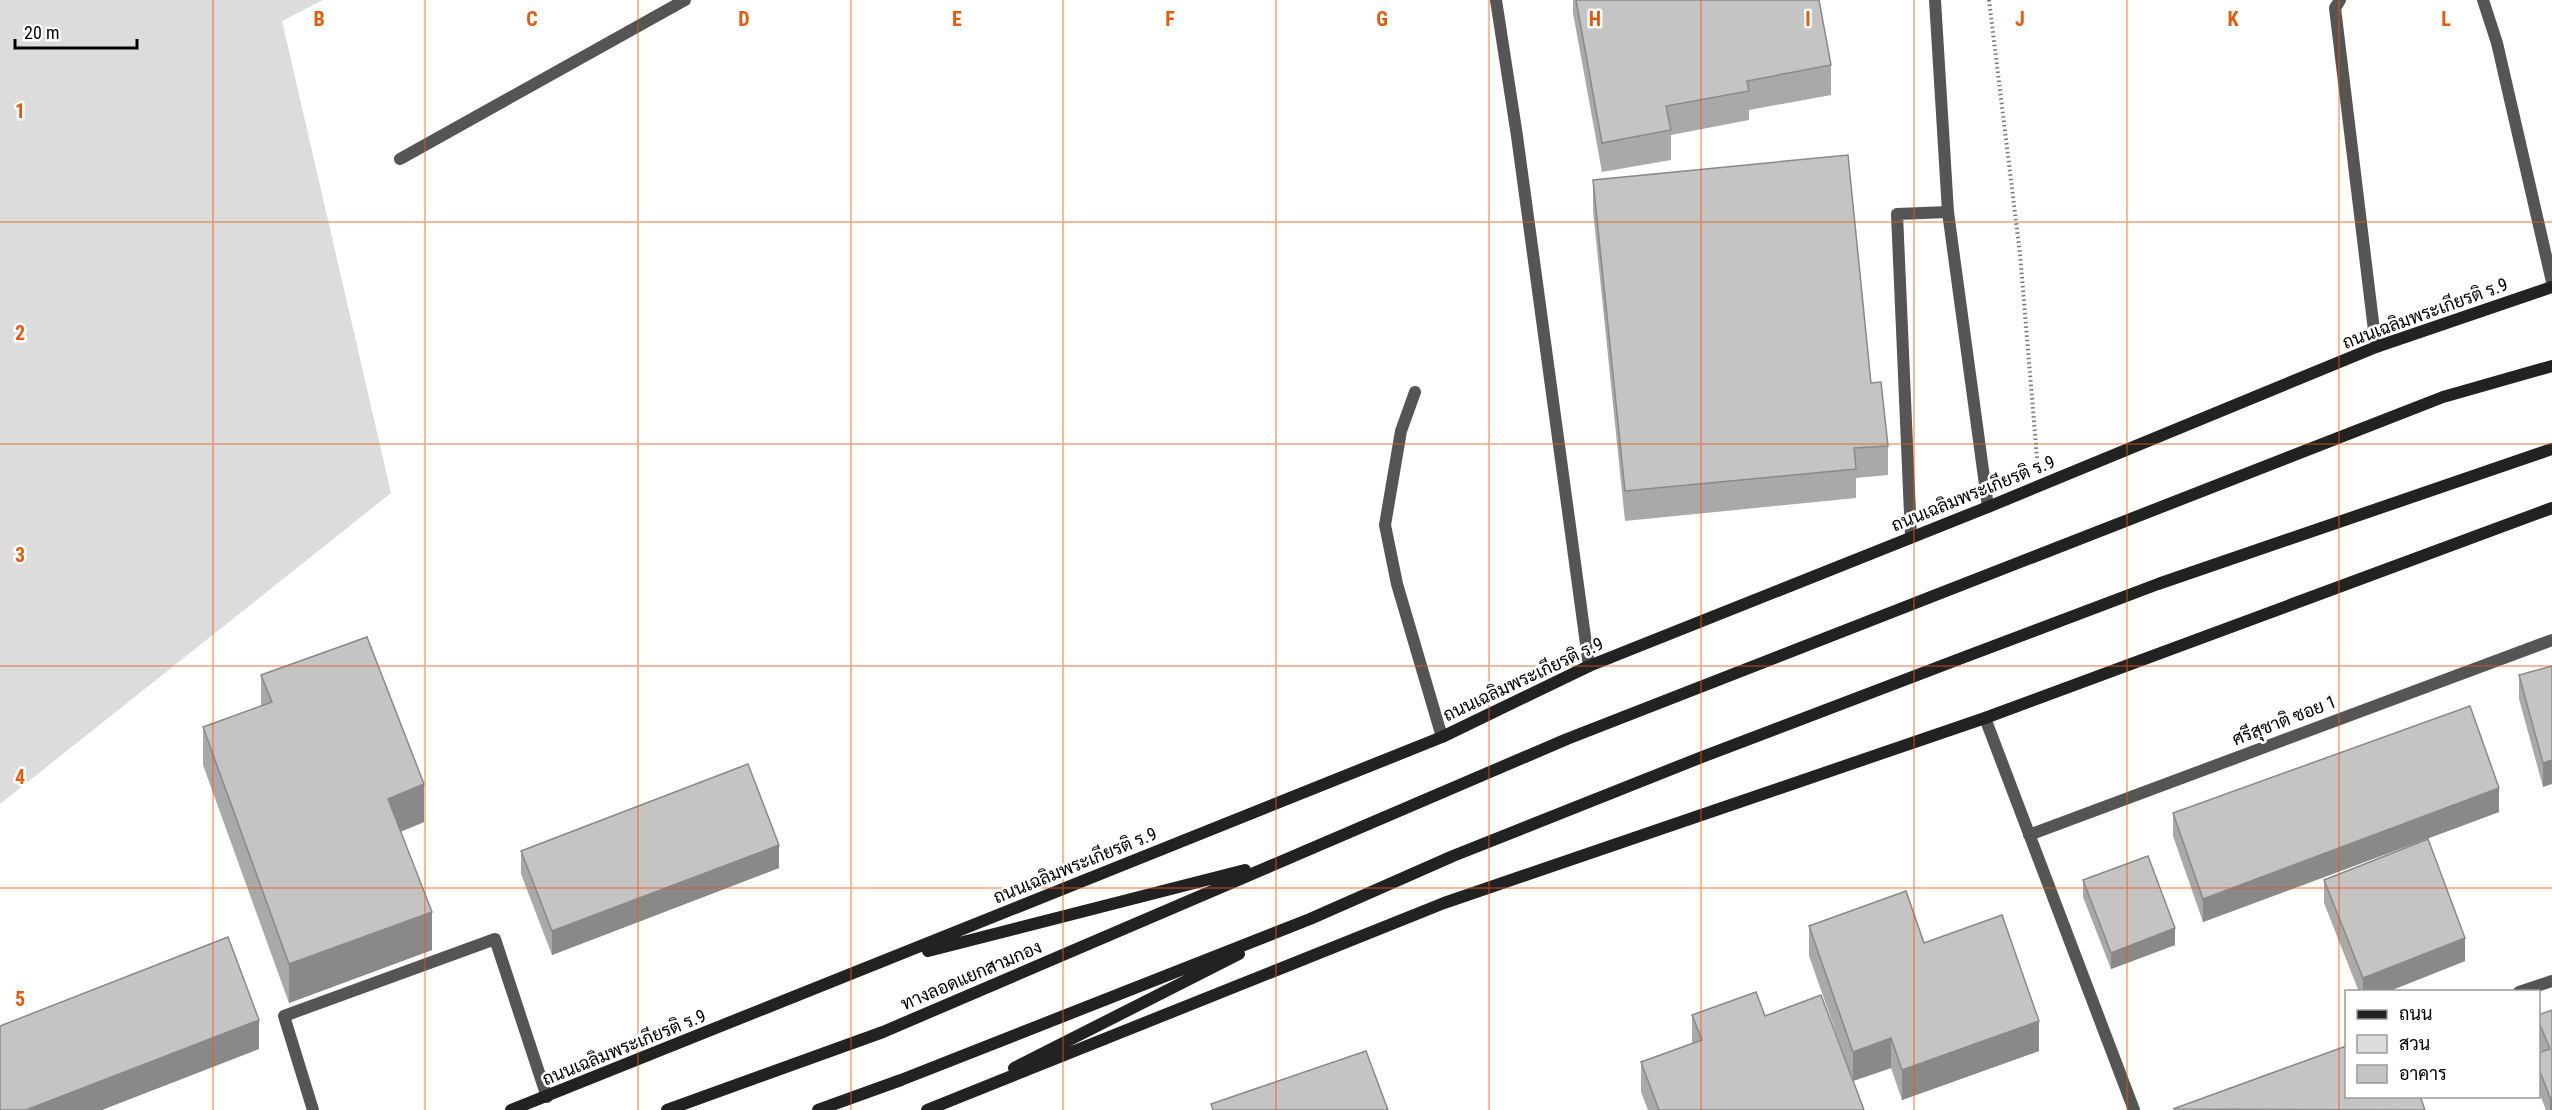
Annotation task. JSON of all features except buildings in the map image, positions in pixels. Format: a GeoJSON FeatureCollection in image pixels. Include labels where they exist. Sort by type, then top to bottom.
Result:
{"type":"FeatureCollection","features":[{"type":"Feature","properties":{"kind":"main road","name":"ถนนเฉลิมพระเกียรติ ร.9"},"geometry":{"type":"LineString","coordinates":[[511,1110],[1442,737],[1589,666],[1988,507],[2376,347],[2552,287]]}},
{"type":"Feature","properties":{"kind":"main road"},"geometry":{"type":"LineString","coordinates":[[883,962],[1284,860],[1567,739],[2443,397],[2552,366]]}},
{"type":"Feature","properties":{"kind":"main road"},"geometry":{"type":"LineString","coordinates":[[818,1110],[901,1080],[1310,919],[1464,852],[1691,761],[2158,584],[2552,449]]}},
{"type":"Feature","properties":{"kind":"main road"},"geometry":{"type":"LineString","coordinates":[[932,1108],[1444,903],[1985,718],[2552,508]]}},
{"type":"Feature","properties":{"kind":"main road","name":"ทางลอดแยกสามกอง"},"geometry":{"type":"LineString","coordinates":[[667,1110],[883,1032],[1284,860]]}},
{"type":"Feature","properties":{"kind":"main road"},"geometry":{"type":"LineString","coordinates":[[932,1108],[1310,919]]}},
{"type":"Feature","properties":{"kind":"street"},"geometry":{"type":"LineString","coordinates":[[400,159],[685,0]]}},
{"type":"Feature","properties":{"kind":"street"},"geometry":{"type":"LineString","coordinates":[[1496,0],[1517,136],[1589,666]]}},
{"type":"Feature","properties":{"kind":"street"},"geometry":{"type":"LineString","coordinates":[[1935,0],[1948,212],[1988,507]]}},
{"type":"Feature","properties":{"kind":"street"},"geometry":{"type":"LineString","coordinates":[[2340,0],[2335,8],[2376,347]]}},
{"type":"Feature","properties":{"kind":"street"},"geometry":{"type":"LineString","coordinates":[[2483,0],[2497,43],[2552,282]]}},
{"type":"Feature","properties":{"kind":"street"},"geometry":{"type":"LineString","coordinates":[[1911,537],[1897,214],[1948,212]]}},
{"type":"Feature","properties":{"kind":"street"},"geometry":{"type":"LineString","coordinates":[[1415,392],[1401,431],[1385,525],[1397,584],[1442,737]]}},
{"type":"Feature","properties":{"kind":"street","name":"ศรีสุชาติ ซอย 1"},"geometry":{"type":"LineString","coordinates":[[2029,835],[2552,640]]}},
{"type":"Feature","properties":{"kind":"street"},"geometry":{"type":"LineString","coordinates":[[1985,718],[2134,1110]]}},
{"type":"Feature","properties":{"kind":"street"},"geometry":{"type":"LineString","coordinates":[[313,1110],[284,1016],[495,939],[547,1097]]}},
{"type":"Feature","properties":{"kind":"street"},"geometry":{"type":"LineString","coordinates":[[2525,990],[2552,981]]}},
{"type":"Feature","properties":{"kind":"path"},"geometry":{"type":"LineString","coordinates":[[1989,0],[2020,254],[2040,485]]}},
{"type":"Feature","properties":{"kind":"green space"},"geometry":{"type":"Polygon","coordinates":[[[0,0],[323,0],[282,21],[391,493],[0,804],[0,0]]]}}]}
